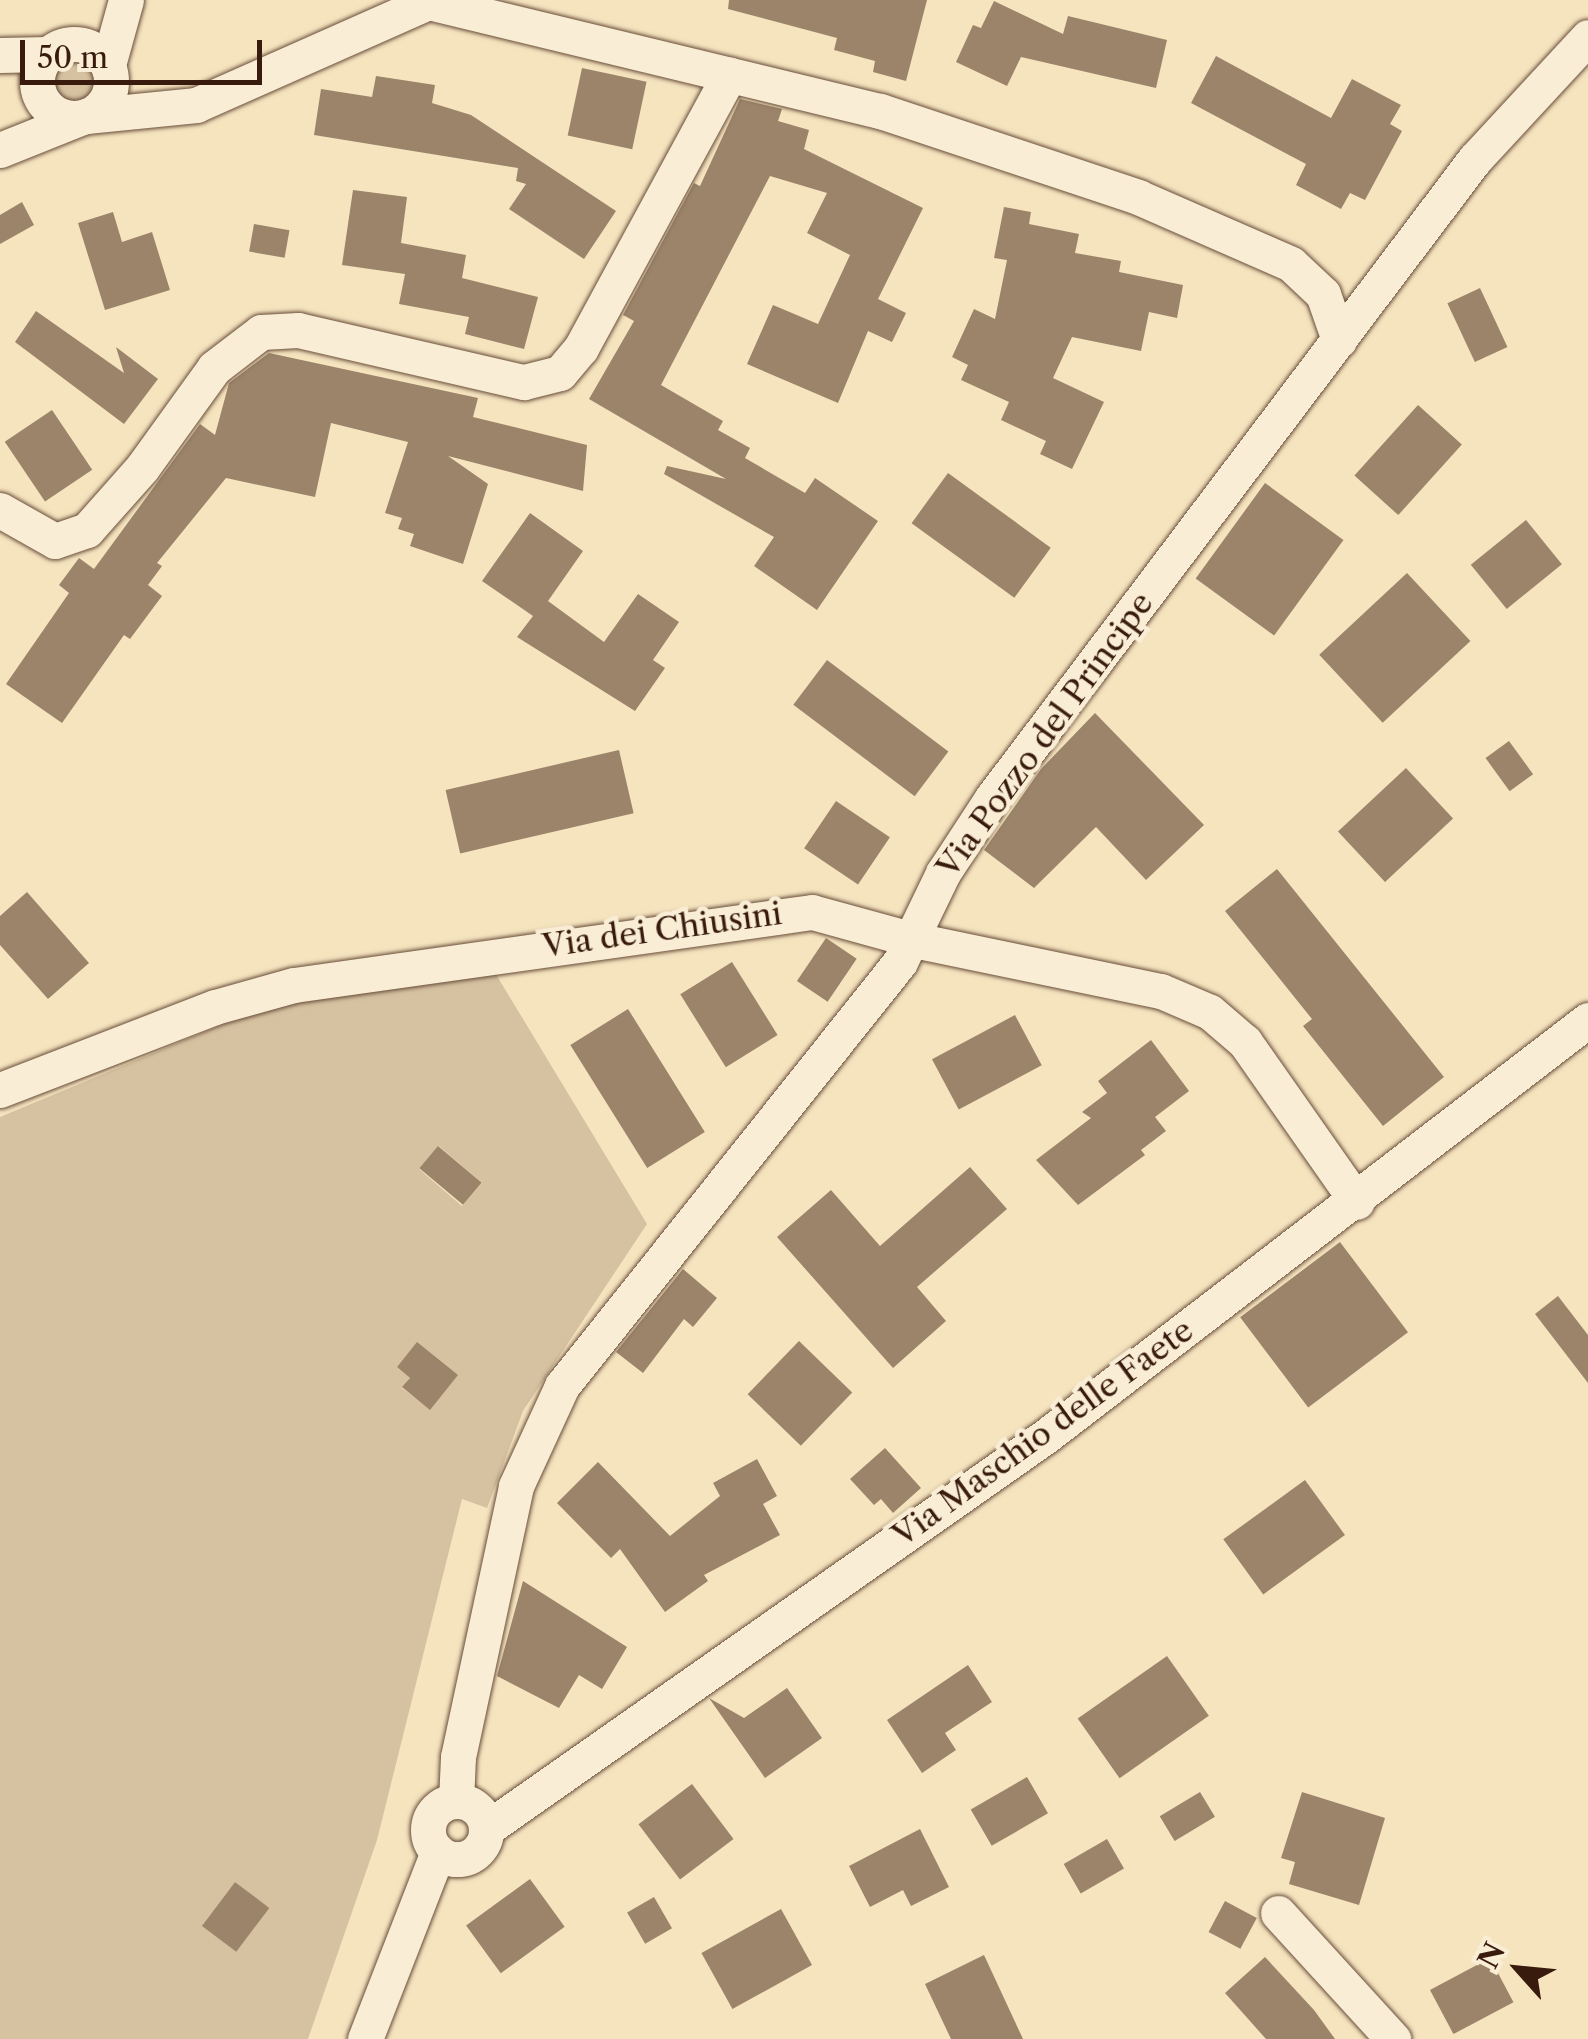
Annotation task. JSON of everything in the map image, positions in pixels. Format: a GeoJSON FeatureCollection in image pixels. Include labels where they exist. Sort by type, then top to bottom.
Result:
{"type":"FeatureCollection","features":[{"type":"Feature","properties":{"kind":"street"},"geometry":{"type":"LineString","coordinates":[[63,109],[38,73],[107,0]]}},
{"type":"Feature","properties":{"kind":"street"},"geometry":{"type":"LineString","coordinates":[[0,138],[63,109],[108,99],[110,70],[126,0]]}},
{"type":"Feature","properties":{"kind":"street"},"geometry":{"type":"LineString","coordinates":[[0,79],[63,109],[196,104],[241,89],[431,1],[969,137],[1243,238],[1314,284],[1339,340]]}},
{"type":"Feature","properties":{"kind":"street","name":"Via Pozzo del Principe"},"geometry":{"type":"LineString","coordinates":[[456,1801],[458,1757],[516,1486],[542,1418],[593,1343],[914,940],[944,872],[992,798],[1508,117],[1588,37]]}},
{"type":"Feature","properties":{"kind":"street"},"geometry":{"type":"LineString","coordinates":[[0,55],[94,49],[110,70],[188,97],[241,89]]}},
{"type":"Feature","properties":{"kind":"street"},"geometry":{"type":"LineString","coordinates":[[0,510],[55,541],[87,530],[142,468],[214,368],[261,332],[298,330],[524,382],[560,373],[581,348],[729,75]]}},
{"type":"Feature","properties":{"kind":"street"},"geometry":{"type":"LineString","coordinates":[[0,150],[63,109]]}},
{"type":"Feature","properties":{"kind":"street","name":"Via dei Chiusini"},"geometry":{"type":"LineString","coordinates":[[0,1090],[216,1007],[310,982],[778,912],[830,915],[914,940],[1161,991],[1210,1012],[1245,1042],[1357,1202]]}},
{"type":"Feature","properties":{"kind":"street","name":"Via Maschio delle Faete"},"geometry":{"type":"LineString","coordinates":[[486,1829],[1046,1436],[1357,1202],[1588,1020]]}},
{"type":"Feature","properties":{"kind":"street"},"geometry":{"type":"LineString","coordinates":[[456,1801],[480,1812],[486,1829],[474,1854],[455,1859],[438,1852],[429,1835],[432,1816],[456,1801]]}},
{"type":"Feature","properties":{"kind":"street"},"geometry":{"type":"LineString","coordinates":[[365,2039],[438,1852]]}},
{"type":"Feature","properties":{"kind":"street"},"geometry":{"type":"LineString","coordinates":[[1278,1913],[1393,2039]]}},
{"type":"Feature","properties":{"kind":"shaded area"},"geometry":{"type":"Polygon","coordinates":[[[75,61],[89,67],[95,81],[89,95],[75,101],[61,95],[55,81],[61,67],[75,61]]]}},
{"type":"Feature","properties":{"kind":"shaded area"},"geometry":{"type":"Polygon","coordinates":[[[494,971],[647,1224],[523,1411],[487,1508],[462,1499],[377,1840],[308,2039],[0,2039],[0,1117],[238,1018],[313,999],[494,971]],[[439,1146],[419,1169],[462,1206],[482,1183],[439,1146]],[[417,1343],[397,1367],[410,1378],[402,1388],[430,1409],[417,1343]],[[235,1882],[202,1926],[236,1951],[269,1908],[235,1882]]]}},
{"type":"Feature","properties":{"kind":"building"},"geometry":{"type":"Polygon","coordinates":[[[729,0],[927,0],[906,81],[873,72],[875,61],[834,50],[837,38],[728,9],[729,0]]]}},
{"type":"Feature","properties":{"kind":"building"},"geometry":{"type":"Polygon","coordinates":[[[994,1],[1063,34],[1068,16],[1167,40],[1156,88],[1021,57],[1007,86],[956,62],[973,25],[981,28],[994,1]]]}},
{"type":"Feature","properties":{"kind":"building"},"geometry":{"type":"Polygon","coordinates":[[[1216,56],[1331,118],[1352,79],[1401,105],[1390,124],[1402,131],[1365,200],[1350,193],[1341,209],[1296,185],[1306,164],[1191,103],[1216,56]]]}},
{"type":"Feature","properties":{"kind":"building"},"geometry":{"type":"Polygon","coordinates":[[[582,68],[647,82],[632,149],[568,135],[582,68]]]}},
{"type":"Feature","properties":{"kind":"building"},"geometry":{"type":"Polygon","coordinates":[[[376,76],[435,85],[432,103],[471,115],[616,211],[584,259],[509,209],[526,184],[516,181],[518,168],[314,135],[321,89],[372,97],[376,76]]]}},
{"type":"Feature","properties":{"kind":"building"},"geometry":{"type":"Polygon","coordinates":[[[740,99],[782,109],[778,121],[809,130],[804,149],[923,208],[878,299],[906,313],[892,342],[868,331],[838,403],[747,364],[773,305],[818,324],[850,255],[807,233],[827,193],[770,176],[661,385],[723,421],[718,430],[750,448],[745,458],[805,493],[815,478],[878,521],[817,610],[754,566],[774,537],[664,474],[667,466],[726,479],[589,399],[634,321],[623,315],[694,183],[700,186],[740,99]]]}},
{"type":"Feature","properties":{"kind":"building"},"geometry":{"type":"Polygon","coordinates":[[[353,190],[407,197],[401,243],[466,255],[462,278],[538,297],[524,349],[465,334],[469,317],[399,304],[405,274],[342,265],[353,190]]]}},
{"type":"Feature","properties":{"kind":"building"},"geometry":{"type":"Polygon","coordinates":[[[22,202],[34,225],[0,244],[0,215],[22,202]]]}},
{"type":"Feature","properties":{"kind":"building"},"geometry":{"type":"Polygon","coordinates":[[[1004,207],[1031,212],[1029,224],[1079,234],[1075,253],[1121,261],[1119,272],[1183,285],[1177,318],[1149,312],[1141,351],[1072,337],[1053,378],[1104,402],[1072,469],[1040,454],[1046,441],[1001,420],[1009,402],[961,380],[968,365],[952,357],[974,309],[995,319],[1007,260],[994,258],[1004,207]]]}},
{"type":"Feature","properties":{"kind":"building"},"geometry":{"type":"Polygon","coordinates":[[[113,212],[122,242],[152,232],[170,290],[105,310],[78,223],[113,212]]]}},
{"type":"Feature","properties":{"kind":"building"},"geometry":{"type":"Polygon","coordinates":[[[254,224],[289,230],[285,258],[249,252],[254,224]]]}},
{"type":"Feature","properties":{"kind":"building"},"geometry":{"type":"Polygon","coordinates":[[[1480,288],[1507,347],[1475,362],[1447,303],[1480,288]]]}},
{"type":"Feature","properties":{"kind":"building"},"geometry":{"type":"Polygon","coordinates":[[[36,311],[124,373],[116,347],[158,379],[124,424],[15,342],[36,311]]]}},
{"type":"Feature","properties":{"kind":"building"},"geometry":{"type":"Polygon","coordinates":[[[269,353],[478,398],[473,417],[587,445],[583,491],[448,456],[488,484],[463,564],[410,546],[414,534],[398,529],[402,518],[385,513],[408,442],[331,423],[315,497],[226,478],[157,563],[162,566],[148,585],[162,596],[130,639],[124,635],[62,723],[6,684],[69,593],[59,585],[79,558],[94,569],[200,424],[215,435],[229,383],[269,353]]]}},
{"type":"Feature","properties":{"kind":"building"},"geometry":{"type":"Polygon","coordinates":[[[1418,405],[1462,444],[1398,515],[1354,476],[1418,405]]]}},
{"type":"Feature","properties":{"kind":"building"},"geometry":{"type":"Polygon","coordinates":[[[52,410],[92,470],[45,502],[5,442],[52,410]]]}},
{"type":"Feature","properties":{"kind":"building"},"geometry":{"type":"Polygon","coordinates":[[[948,473],[1051,548],[1014,598],[912,523],[948,473]]]}},
{"type":"Feature","properties":{"kind":"building"},"geometry":{"type":"Polygon","coordinates":[[[1265,483],[1343,540],[1274,635],[1196,578],[1265,483]]]}},
{"type":"Feature","properties":{"kind":"building"},"geometry":{"type":"Polygon","coordinates":[[[530,513],[583,551],[548,601],[604,642],[638,594],[679,622],[653,660],[665,668],[635,711],[517,637],[533,616],[482,581],[530,513]]]}},
{"type":"Feature","properties":{"kind":"building"},"geometry":{"type":"Polygon","coordinates":[[[1526,520],[1562,564],[1507,609],[1471,565],[1526,520]]]}},
{"type":"Feature","properties":{"kind":"building"},"geometry":{"type":"Polygon","coordinates":[[[1407,573],[1470,641],[1383,723],[1319,655],[1407,573]]]}},
{"type":"Feature","properties":{"kind":"building"},"geometry":{"type":"Polygon","coordinates":[[[827,660],[948,751],[915,796],[793,705],[827,660]]]}},
{"type":"Feature","properties":{"kind":"building"},"geometry":{"type":"Polygon","coordinates":[[[1095,713],[1204,825],[1146,880],[1096,827],[1034,888],[984,850],[1041,769],[1095,713]]]}},
{"type":"Feature","properties":{"kind":"building"},"geometry":{"type":"Polygon","coordinates":[[[1509,741],[1533,774],[1510,791],[1486,758],[1509,741]]]}},
{"type":"Feature","properties":{"kind":"building"},"geometry":{"type":"Polygon","coordinates":[[[619,750],[634,813],[460,853],[446,790],[619,750]]]}},
{"type":"Feature","properties":{"kind":"building"},"geometry":{"type":"Polygon","coordinates":[[[1406,768],[1453,818],[1385,882],[1338,831],[1406,768]]]}},
{"type":"Feature","properties":{"kind":"building"},"geometry":{"type":"Polygon","coordinates":[[[836,801],[890,837],[858,885],[804,848],[836,801]]]}},
{"type":"Feature","properties":{"kind":"building"},"geometry":{"type":"Polygon","coordinates":[[[1277,869],[1444,1077],[1383,1126],[1303,1026],[1312,1019],[1225,911],[1277,869]]]}},
{"type":"Feature","properties":{"kind":"building"},"geometry":{"type":"Polygon","coordinates":[[[27,892],[89,963],[48,999],[0,945],[0,916],[27,892]]]}},
{"type":"Feature","properties":{"kind":"building"},"geometry":{"type":"Polygon","coordinates":[[[826,938],[857,959],[828,1002],[797,981],[826,938]]]}},
{"type":"Feature","properties":{"kind":"building"},"geometry":{"type":"Polygon","coordinates":[[[732,962],[778,1035],[726,1067],[680,994],[732,962]]]}},
{"type":"Feature","properties":{"kind":"building"},"geometry":{"type":"Polygon","coordinates":[[[628,1009],[705,1132],[647,1168],[570,1045],[628,1009]]]}},
{"type":"Feature","properties":{"kind":"building"},"geometry":{"type":"Polygon","coordinates":[[[1015,1015],[1042,1065],[959,1109],[932,1059],[1015,1015]]]}},
{"type":"Feature","properties":{"kind":"building"},"geometry":{"type":"Polygon","coordinates":[[[1151,1040],[1189,1091],[1155,1117],[1166,1131],[1141,1150],[1145,1155],[1078,1205],[1036,1160],[1091,1118],[1082,1112],[1107,1093],[1098,1081],[1151,1040]]]}},
{"type":"Feature","properties":{"kind":"building"},"geometry":{"type":"Polygon","coordinates":[[[438,1146],[482,1183],[463,1205],[419,1168],[438,1146]]]}},
{"type":"Feature","properties":{"kind":"building"},"geometry":{"type":"Polygon","coordinates":[[[970,1167],[1007,1209],[917,1287],[946,1321],[893,1368],[777,1237],[831,1190],[880,1246],[970,1167]]]}},
{"type":"Feature","properties":{"kind":"building"},"geometry":{"type":"Polygon","coordinates":[[[1340,1242],[1408,1332],[1308,1407],[1240,1317],[1340,1242]]]}},
{"type":"Feature","properties":{"kind":"building"},"geometry":{"type":"Polygon","coordinates":[[[683,1269],[717,1298],[693,1327],[684,1319],[643,1373],[616,1352],[683,1269]]]}},
{"type":"Feature","properties":{"kind":"building"},"geometry":{"type":"Polygon","coordinates":[[[1558,1296],[1588,1335],[1588,1383],[1535,1314],[1558,1296]]]}},
{"type":"Feature","properties":{"kind":"building"},"geometry":{"type":"Polygon","coordinates":[[[799,1341],[852,1392],[801,1446],[748,1394],[799,1341]]]}},
{"type":"Feature","properties":{"kind":"building"},"geometry":{"type":"Polygon","coordinates":[[[417,1342],[458,1375],[430,1410],[402,1387],[410,1378],[397,1367],[417,1342]]]}},
{"type":"Feature","properties":{"kind":"building"},"geometry":{"type":"Polygon","coordinates":[[[885,1448],[921,1488],[893,1513],[881,1499],[874,1505],[850,1479],[885,1448]]]}},
{"type":"Feature","properties":{"kind":"building"},"geometry":{"type":"Polygon","coordinates":[[[757,1459],[777,1496],[763,1504],[780,1535],[704,1575],[708,1581],[665,1612],[620,1549],[611,1558],[557,1503],[598,1462],[670,1536],[720,1496],[713,1483],[757,1459]]]}},
{"type":"Feature","properties":{"kind":"building"},"geometry":{"type":"Polygon","coordinates":[[[1305,1480],[1345,1535],[1263,1594],[1223,1539],[1305,1480]]]}},
{"type":"Feature","properties":{"kind":"building"},"geometry":{"type":"Polygon","coordinates":[[[523,1581],[627,1647],[602,1689],[579,1675],[559,1708],[497,1676],[523,1581]]]}},
{"type":"Feature","properties":{"kind":"building"},"geometry":{"type":"Polygon","coordinates":[[[1167,1656],[1209,1716],[1120,1778],[1078,1719],[1167,1656]]]}},
{"type":"Feature","properties":{"kind":"building"},"geometry":{"type":"Polygon","coordinates":[[[968,1665],[992,1702],[945,1733],[956,1750],[922,1773],[887,1720],[968,1665]]]}},
{"type":"Feature","properties":{"kind":"building"},"geometry":{"type":"Polygon","coordinates":[[[787,1688],[822,1738],[765,1778],[709,1698],[744,1718],[787,1688]]]}},
{"type":"Feature","properties":{"kind":"building"},"geometry":{"type":"Polygon","coordinates":[[[1027,1777],[1048,1813],[992,1846],[971,1810],[1027,1777]]]}},
{"type":"Feature","properties":{"kind":"building"},"geometry":{"type":"Polygon","coordinates":[[[692,1784],[734,1839],[680,1879],[638,1824],[692,1784]]]}},
{"type":"Feature","properties":{"kind":"building"},"geometry":{"type":"Polygon","coordinates":[[[1200,1792],[1215,1817],[1175,1841],[1160,1816],[1200,1792]]]}},
{"type":"Feature","properties":{"kind":"building"},"geometry":{"type":"Polygon","coordinates":[[[1302,1792],[1385,1818],[1359,1905],[1289,1884],[1295,1862],[1281,1858],[1302,1792]]]}},
{"type":"Feature","properties":{"kind":"building"},"geometry":{"type":"Polygon","coordinates":[[[920,1829],[949,1887],[911,1906],[903,1890],[870,1907],[849,1866],[920,1829]]]}},
{"type":"Feature","properties":{"kind":"building"},"geometry":{"type":"Polygon","coordinates":[[[1107,1839],[1124,1868],[1081,1893],[1064,1864],[1107,1839]]]}},
{"type":"Feature","properties":{"kind":"building"},"geometry":{"type":"Polygon","coordinates":[[[530,1879],[565,1927],[501,1973],[466,1925],[530,1879]]]}},
{"type":"Feature","properties":{"kind":"building"},"geometry":{"type":"Polygon","coordinates":[[[235,1882],[269,1908],[236,1952],[202,1926],[235,1882]]]}},
{"type":"Feature","properties":{"kind":"building"},"geometry":{"type":"Polygon","coordinates":[[[654,1897],[672,1928],[645,1944],[627,1912],[654,1897]]]}},
{"type":"Feature","properties":{"kind":"building"},"geometry":{"type":"Polygon","coordinates":[[[1225,1901],[1257,1918],[1240,1949],[1209,1932],[1225,1901]]]}},
{"type":"Feature","properties":{"kind":"building"},"geometry":{"type":"Polygon","coordinates":[[[781,1909],[812,1965],[732,2009],[701,1953],[781,1909]]]}},
{"type":"Feature","properties":{"kind":"building"},"geometry":{"type":"Polygon","coordinates":[[[984,1955],[1023,2039],[951,2039],[925,1984],[984,1955]]]}},
{"type":"Feature","properties":{"kind":"building"},"geometry":{"type":"Polygon","coordinates":[[[1265,1957],[1335,2039],[1266,2039],[1225,1993],[1265,1957]]]}},
{"type":"Feature","properties":{"kind":"building"},"geometry":{"type":"Polygon","coordinates":[[[1490,1958],[1513,2002],[1453,2034],[1430,1990],[1490,1958]]]}}]}
